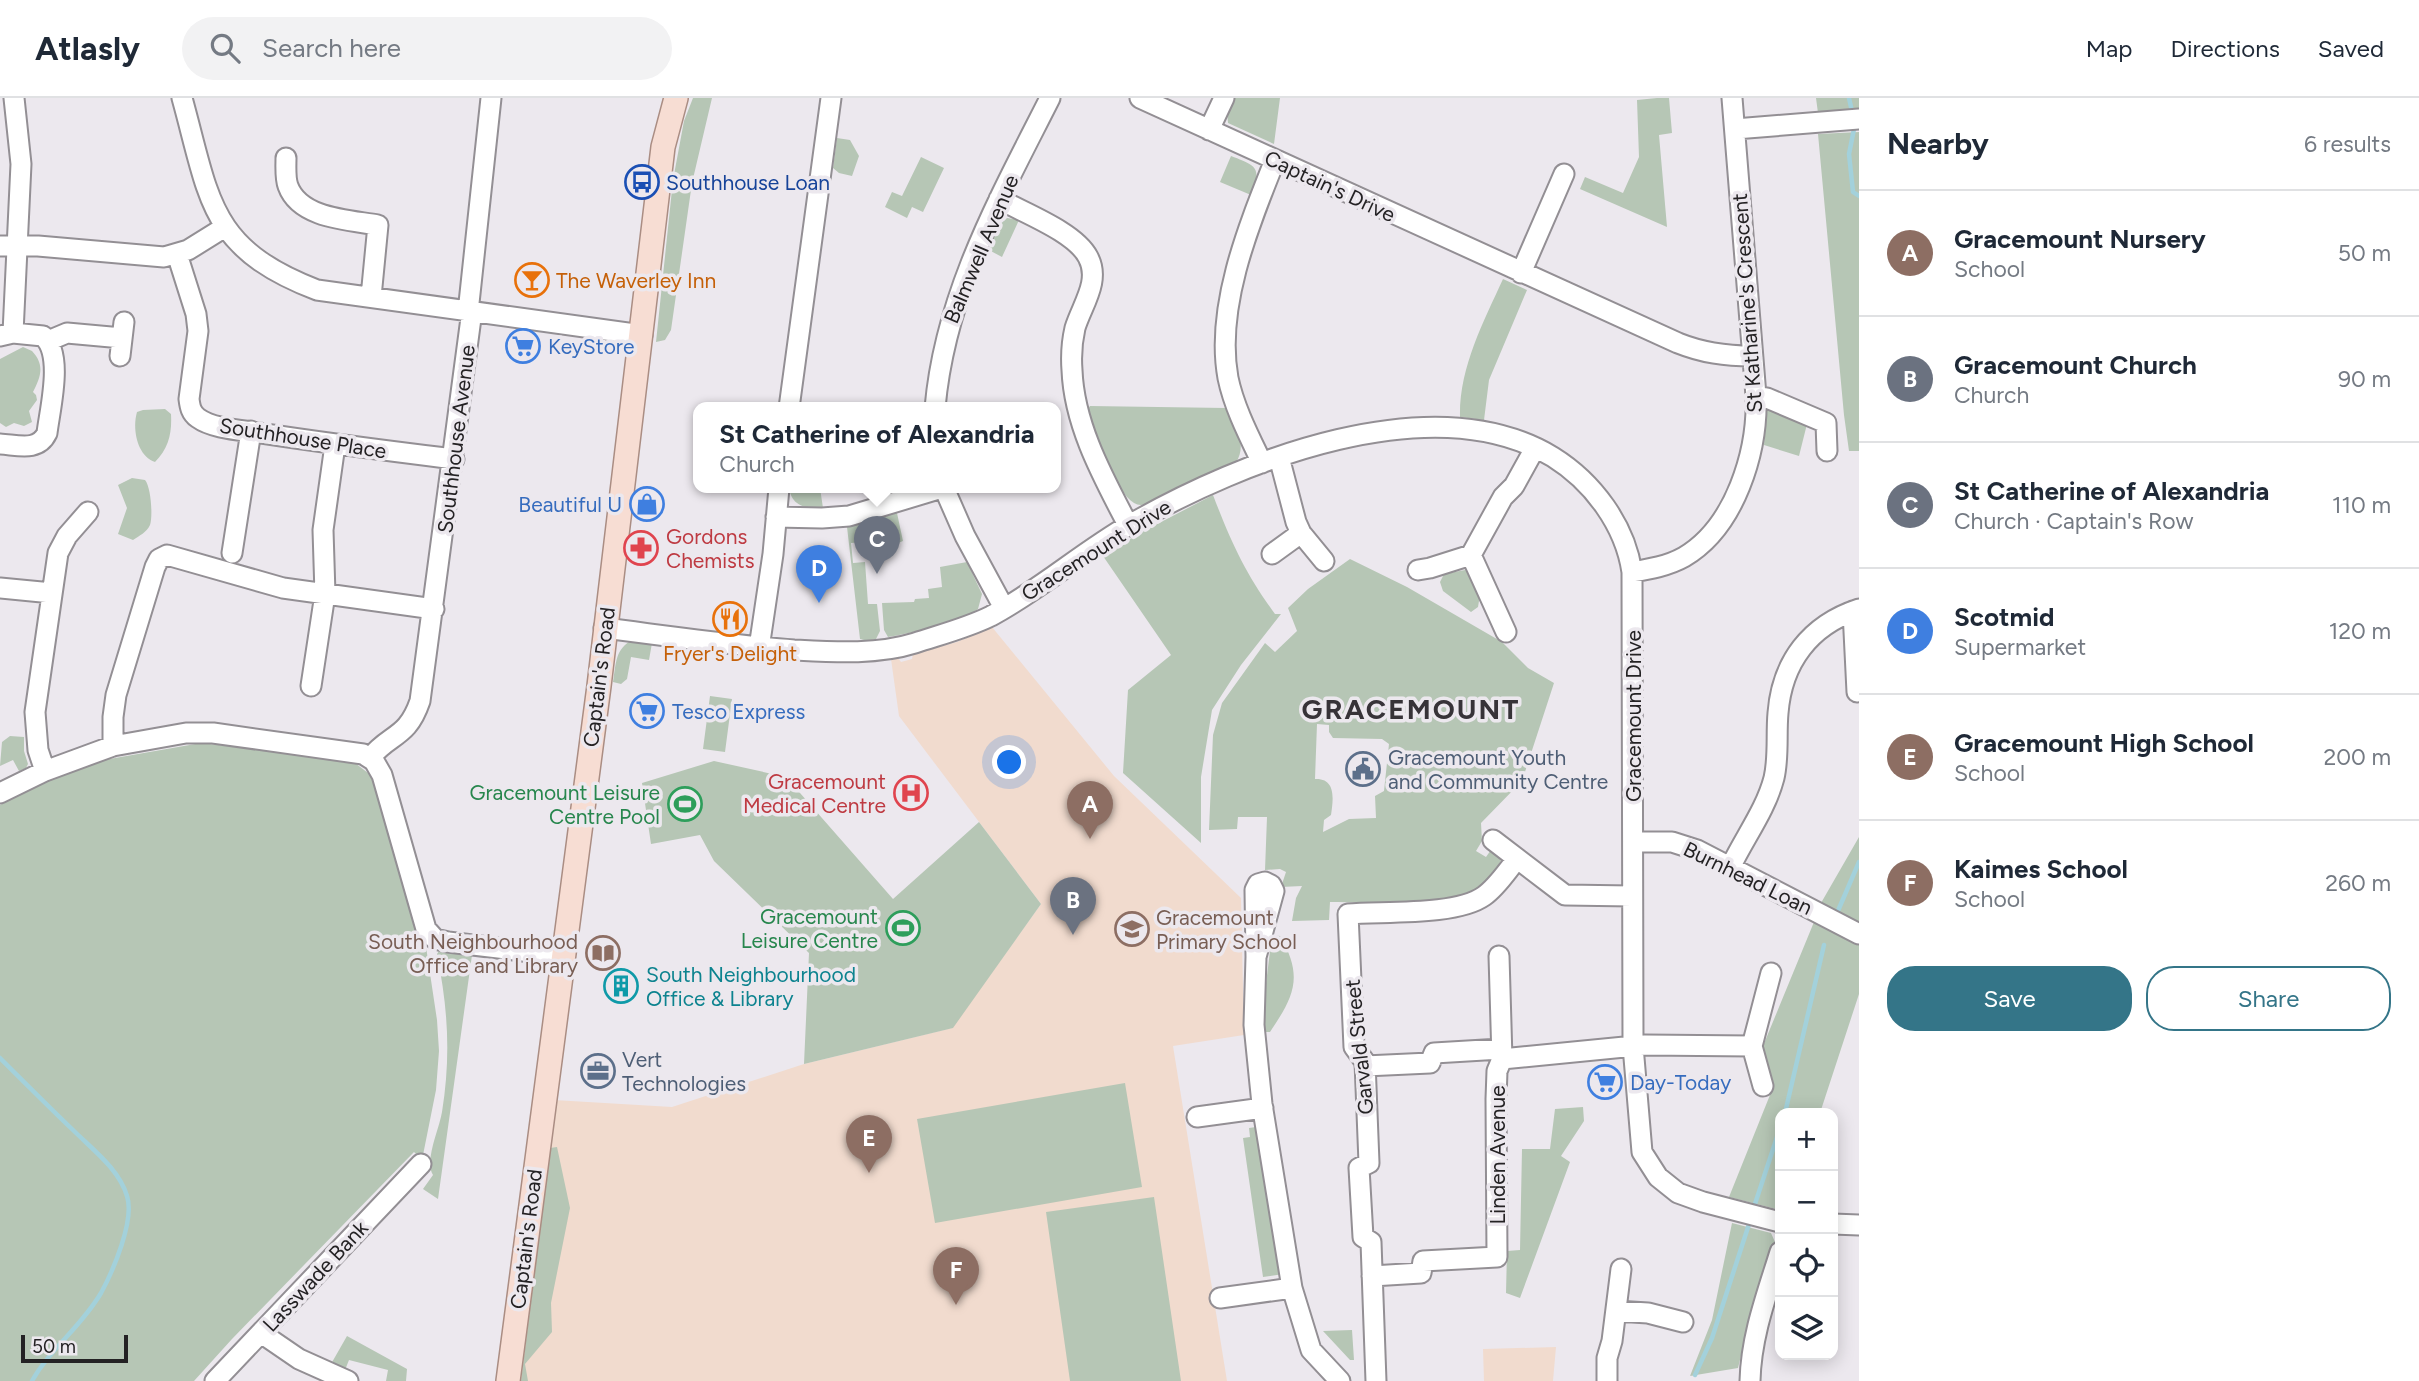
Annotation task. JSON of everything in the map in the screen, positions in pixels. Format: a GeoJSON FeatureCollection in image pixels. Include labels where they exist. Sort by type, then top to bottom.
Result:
{"type":"FeatureCollection","features":[{"type":"Feature","properties":{"kind":"main road","name":"Captain's Road"},"geometry":{"type":"LineString","coordinates":[[508,1381],[597,699],[663,147],[676,98]]}},
{"type":"Feature","properties":{"kind":"street"},"geometry":{"type":"LineString","coordinates":[[0,444],[39,444],[47,433],[54,370],[53,350],[43,336],[7,334],[9,246],[21,164],[14,98]]}},
{"type":"Feature","properties":{"kind":"street"},"geometry":{"type":"LineString","coordinates":[[182,98],[205,188],[212,205],[225,227],[254,257],[283,276],[317,290],[642,335]]}},
{"type":"Feature","properties":{"kind":"street","name":"Southhouse Avenue"},"geometry":{"type":"LineString","coordinates":[[370,758],[379,748],[402,733],[416,714],[420,701],[471,318],[469,303],[491,98]]}},
{"type":"Feature","properties":{"kind":"street"},"geometry":{"type":"LineString","coordinates":[[790,402],[831,98]]}},
{"type":"Feature","properties":{"kind":"street","name":"Balmwell Avenue"},"geometry":{"type":"LineString","coordinates":[[935,402],[948,329],[968,270],[999,199],[1050,98]]}},
{"type":"Feature","properties":{"kind":"street","name":"Captain's Drive"},"geometry":{"type":"LineString","coordinates":[[1140,98],[1697,351],[1726,356],[1752,356]]}},
{"type":"Feature","properties":{"kind":"street"},"geometry":{"type":"LineString","coordinates":[[1209,130],[1224,98]]}},
{"type":"Feature","properties":{"kind":"street","name":"St Katharine's Crescent"},"geometry":{"type":"LineString","coordinates":[[1632,572],[1668,565],[1683,558],[1698,548],[1713,532],[1736,494],[1755,433],[1756,397],[1732,98]]}},
{"type":"Feature","properties":{"kind":"street"},"geometry":{"type":"LineString","coordinates":[[1735,129],[1859,120]]}},
{"type":"Feature","properties":{"kind":"street"},"geometry":{"type":"LineString","coordinates":[[286,158],[288,186],[304,205],[332,217],[378,225],[371,297]]}},
{"type":"Feature","properties":{"kind":"street"},"geometry":{"type":"LineString","coordinates":[[1275,160],[1248,228],[1237,266],[1227,320],[1228,379],[1235,403],[1270,460],[1301,533],[1324,561]]}},
{"type":"Feature","properties":{"kind":"street"},"geometry":{"type":"LineString","coordinates":[[1521,273],[1564,174]]}},
{"type":"Feature","properties":{"kind":"street"},"geometry":{"type":"LineString","coordinates":[[999,199],[1072,238],[1088,257],[1093,278],[1075,330],[1073,390],[1093,452],[1128,525]]}},
{"type":"Feature","properties":{"kind":"street"},"geometry":{"type":"LineString","coordinates":[[9,246],[152,257],[177,254],[225,227]]}},
{"type":"Feature","properties":{"kind":"street","name":"Southhouse Place"},"geometry":{"type":"LineString","coordinates":[[177,254],[196,314],[198,331],[189,399],[190,408],[198,418],[206,423],[335,445],[454,459]]}},
{"type":"Feature","properties":{"kind":"street"},"geometry":{"type":"LineString","coordinates":[[48,341],[66,333],[122,339]]}},
{"type":"Feature","properties":{"kind":"street"},"geometry":{"type":"LineString","coordinates":[[1756,397],[1767,398],[1826,423],[1827,451]]}},
{"type":"Feature","properties":{"kind":"street","name":"Gracemount Drive"},"geometry":{"type":"LineString","coordinates":[[604,628],[759,648],[847,652],[905,646],[974,624],[1004,608],[1128,525],[1209,483],[1270,460],[1367,434],[1429,426],[1488,433],[1535,448],[1571,470],[1606,510],[1626,542],[1632,572],[1633,1045],[1643,1152],[1658,1177],[1678,1193],[1775,1221]]}},
{"type":"Feature","properties":{"kind":"street"},"geometry":{"type":"LineString","coordinates":[[232,553],[251,431]]}},
{"type":"Feature","properties":{"kind":"street"},"geometry":{"type":"LineString","coordinates":[[311,686],[325,594],[323,530],[335,445]]}},
{"type":"Feature","properties":{"kind":"street"},"geometry":{"type":"LineString","coordinates":[[1418,570],[1471,555],[1503,497],[1514,486],[1535,448]]}},
{"type":"Feature","properties":{"kind":"street"},"geometry":{"type":"LineString","coordinates":[[759,648],[773,554],[778,493]]}},
{"type":"Feature","properties":{"kind":"street"},"geometry":{"type":"LineString","coordinates":[[776,517],[849,516],[926,493]]}},
{"type":"Feature","properties":{"kind":"street"},"geometry":{"type":"LineString","coordinates":[[945,493],[1004,608]]}},
{"type":"Feature","properties":{"kind":"street"},"geometry":{"type":"LineString","coordinates":[[45,771],[38,750],[35,712],[52,593],[61,545],[88,512]]}},
{"type":"Feature","properties":{"kind":"street"},"geometry":{"type":"LineString","coordinates":[[1272,554],[1301,533]]}},
{"type":"Feature","properties":{"kind":"street"},"geometry":{"type":"LineString","coordinates":[[113,746],[116,695],[159,559],[167,555],[284,588],[434,609]]}},
{"type":"Feature","properties":{"kind":"street"},"geometry":{"type":"LineString","coordinates":[[1471,555],[1506,632]]}},
{"type":"Feature","properties":{"kind":"street"},"geometry":{"type":"LineString","coordinates":[[0,588],[52,593]]}},
{"type":"Feature","properties":{"kind":"street"},"geometry":{"type":"LineString","coordinates":[[1731,866],[1760,813],[1773,779],[1778,712],[1785,675],[1803,646],[1817,631],[1856,610],[1857,692]]}},
{"type":"Feature","properties":{"kind":"street"},"geometry":{"type":"LineString","coordinates":[[0,793],[45,771],[113,746],[186,733],[213,733],[353,752],[370,758],[379,767],[430,935],[448,942],[563,956]]}},
{"type":"Feature","properties":{"kind":"street"},"geometry":{"type":"LineString","coordinates":[[1493,840],[1565,895],[1632,896]]}},
{"type":"Feature","properties":{"kind":"street","name":"Burnhead Loan"},"geometry":{"type":"LineString","coordinates":[[1633,842],[1672,842],[1698,850],[1859,934]]}},
{"type":"Feature","properties":{"kind":"street","name":"Garvald Street"},"geometry":{"type":"LineString","coordinates":[[1376,1381],[1371,1242],[1363,1237],[1359,1168],[1369,1163],[1365,1062],[1354,1047],[1348,914],[1442,909],[1472,902],[1492,889],[1517,859]]}},
{"type":"Feature","properties":{"kind":"street"},"geometry":{"type":"LineString","coordinates":[[1365,1066],[1430,1063],[1434,1053],[1502,1054],[1500,956]]}},
{"type":"Feature","properties":{"kind":"street"},"geometry":{"type":"LineString","coordinates":[[1256,957],[1254,1026],[1263,1108],[1292,1288],[1311,1350],[1340,1381]]}},
{"type":"Feature","properties":{"kind":"street"},"geometry":{"type":"LineString","coordinates":[[1763,1086],[1752,1046],[1771,973]]}},
{"type":"Feature","properties":{"kind":"street"},"geometry":{"type":"LineString","coordinates":[[1633,1045],[1752,1046]]}},
{"type":"Feature","properties":{"kind":"street","name":"Linden Avenue"},"geometry":{"type":"LineString","coordinates":[[1372,1276],[1421,1273],[1423,1261],[1497,1257],[1496,1100],[1497,1071],[1502,1054],[1633,1045]]}},
{"type":"Feature","properties":{"kind":"street"},"geometry":{"type":"LineString","coordinates":[[1197,1117],[1263,1108]]}},
{"type":"Feature","properties":{"kind":"street","name":"Lasswade Bank"},"geometry":{"type":"LineString","coordinates":[[215,1381],[420,1170]]}},
{"type":"Feature","properties":{"kind":"street"},"geometry":{"type":"LineString","coordinates":[[1838,1224],[1859,1225]]}},
{"type":"Feature","properties":{"kind":"street"},"geometry":{"type":"LineString","coordinates":[[1750,1381],[1756,1329],[1775,1268]]}},
{"type":"Feature","properties":{"kind":"street"},"geometry":{"type":"LineString","coordinates":[[1607,1381],[1606,1359],[1612,1341],[1620,1269]]}},
{"type":"Feature","properties":{"kind":"street"},"geometry":{"type":"LineString","coordinates":[[1220,1298],[1292,1288]]}},
{"type":"Feature","properties":{"kind":"street"},"geometry":{"type":"LineString","coordinates":[[1616,1311],[1648,1313],[1683,1322]]}},
{"type":"Feature","properties":{"kind":"street"},"geometry":{"type":"LineString","coordinates":[[261,1333],[299,1359],[348,1381]]}},
{"type":"Feature","properties":{"kind":"shaded area"},"geometry":{"type":"Polygon","coordinates":[[[992,627],[1114,776],[1241,898],[1244,1035],[1173,1046],[1227,1381],[520,1381],[554,1100],[672,1107],[804,1064],[952,1028],[1041,904],[899,716],[891,659],[898,658],[901,662],[912,659],[913,654],[957,642],[992,627]]]}},
{"type":"Feature","properties":{"kind":"shaded area"},"geometry":{"type":"Polygon","coordinates":[[[1556,1347],[1553,1381],[1484,1381],[1483,1349],[1556,1347]]]}},
{"type":"Feature","properties":{"kind":"green space"},"geometry":{"type":"Polygon","coordinates":[[[693,98],[712,98],[692,183],[671,330],[665,340],[656,342],[673,180],[684,121],[693,98]]]}},
{"type":"Feature","properties":{"kind":"green space"},"geometry":{"type":"Polygon","coordinates":[[[1234,98],[1280,98],[1274,144],[1228,123],[1227,112],[1234,98]]]}},
{"type":"Feature","properties":{"kind":"green space"},"geometry":{"type":"Polygon","coordinates":[[[1669,98],[1672,133],[1659,135],[1667,227],[1580,189],[1585,177],[1623,193],[1639,157],[1637,100],[1669,98]]]}},
{"type":"Feature","properties":{"kind":"green space"},"geometry":{"type":"Polygon","coordinates":[[[1816,98],[1859,98],[1859,110],[1818,113],[1816,98]]]}},
{"type":"Feature","properties":{"kind":"green space"},"geometry":{"type":"Polygon","coordinates":[[[1859,132],[1859,451],[1849,451],[1818,134],[1859,132]]]}},
{"type":"Feature","properties":{"kind":"green space"},"geometry":{"type":"Polygon","coordinates":[[[837,138],[850,140],[859,156],[852,176],[839,173],[833,168],[837,138]]]}},
{"type":"Feature","properties":{"kind":"green space"},"geometry":{"type":"Polygon","coordinates":[[[1231,156],[1247,162],[1255,169],[1256,178],[1251,195],[1220,182],[1231,156]]]}},
{"type":"Feature","properties":{"kind":"green space"},"geometry":{"type":"Polygon","coordinates":[[[921,157],[944,168],[923,212],[912,207],[907,218],[885,207],[892,192],[902,196],[921,157]]]}},
{"type":"Feature","properties":{"kind":"green space"},"geometry":{"type":"Polygon","coordinates":[[[1007,218],[1019,220],[1002,257],[987,249],[997,227],[1007,218]]]}},
{"type":"Feature","properties":{"kind":"green space"},"geometry":{"type":"Polygon","coordinates":[[[1503,279],[1527,290],[1489,380],[1484,420],[1460,417],[1463,381],[1468,363],[1503,279]]]}},
{"type":"Feature","properties":{"kind":"green space"},"geometry":{"type":"Polygon","coordinates":[[[23,347],[32,351],[39,361],[40,376],[33,392],[37,400],[29,411],[32,422],[24,426],[14,423],[6,427],[0,423],[0,359],[23,347]]]}},
{"type":"Feature","properties":{"kind":"green space"},"geometry":{"type":"Polygon","coordinates":[[[1090,406],[1226,408],[1241,442],[1239,456],[1236,462],[1149,503],[1136,504],[1127,497],[1113,474],[1091,419],[1088,409],[1090,406]]]}},
{"type":"Feature","properties":{"kind":"green space"},"geometry":{"type":"Polygon","coordinates":[[[1766,406],[1808,420],[1799,456],[1764,445],[1766,406]]]}},
{"type":"Feature","properties":{"kind":"green space"},"geometry":{"type":"Polygon","coordinates":[[[165,409],[171,414],[170,434],[164,451],[155,462],[144,454],[137,441],[137,412],[165,409]]]}},
{"type":"Feature","properties":{"kind":"green space"},"geometry":{"type":"Polygon","coordinates":[[[132,478],[145,480],[151,509],[149,527],[133,540],[118,534],[127,508],[118,485],[132,478]]]}},
{"type":"Feature","properties":{"kind":"green space"},"geometry":{"type":"Polygon","coordinates":[[[821,493],[823,508],[801,506],[791,494],[821,493]]]}},
{"type":"Feature","properties":{"kind":"green space"},"geometry":{"type":"Polygon","coordinates":[[[1213,495],[1247,571],[1275,614],[1281,614],[1241,665],[1212,710],[1201,777],[1201,843],[1123,773],[1128,690],[1171,655],[1103,556],[1138,534],[1213,495]]]}},
{"type":"Feature","properties":{"kind":"green space"},"geometry":{"type":"Polygon","coordinates":[[[897,513],[903,541],[898,543],[897,538],[885,540],[884,531],[863,533],[863,542],[851,543],[853,563],[865,562],[868,604],[877,604],[880,631],[876,639],[860,639],[847,527],[897,513]]]}},
{"type":"Feature","properties":{"kind":"green space"},"geometry":{"type":"Polygon","coordinates":[[[1350,559],[1407,587],[1502,642],[1528,668],[1554,683],[1522,781],[1481,823],[1482,841],[1476,851],[1486,857],[1493,847],[1499,852],[1501,860],[1490,879],[1473,893],[1440,902],[1330,902],[1329,920],[1292,921],[1296,898],[1302,886],[1281,887],[1286,872],[1280,869],[1265,870],[1267,817],[1238,817],[1237,829],[1209,830],[1213,735],[1222,703],[1265,643],[1275,652],[1297,631],[1288,608],[1308,589],[1350,559]],[[1317,724],[1315,779],[1327,782],[1333,797],[1331,815],[1324,820],[1323,832],[1349,819],[1376,818],[1375,796],[1384,791],[1389,744],[1382,739],[1333,738],[1329,725],[1317,724]]]}},
{"type":"Feature","properties":{"kind":"green space"},"geometry":{"type":"Polygon","coordinates":[[[967,562],[982,594],[978,609],[949,622],[888,637],[884,630],[882,603],[914,602],[915,599],[929,598],[928,589],[942,587],[940,567],[967,562]]]}},
{"type":"Feature","properties":{"kind":"green space"},"geometry":{"type":"Polygon","coordinates":[[[1465,570],[1472,573],[1480,595],[1478,607],[1471,612],[1443,591],[1440,582],[1444,574],[1465,570]]]}},
{"type":"Feature","properties":{"kind":"green space"},"geometry":{"type":"Polygon","coordinates":[[[633,640],[652,643],[649,660],[631,657],[627,679],[621,684],[613,682],[620,652],[633,640]]]}},
{"type":"Feature","properties":{"kind":"green space"},"geometry":{"type":"Polygon","coordinates":[[[710,696],[732,699],[725,752],[703,749],[710,696]]]}},
{"type":"Feature","properties":{"kind":"green space"},"geometry":{"type":"Polygon","coordinates":[[[10,736],[24,737],[28,764],[19,771],[13,760],[0,766],[2,742],[10,736]]]}},
{"type":"Feature","properties":{"kind":"green space"},"geometry":{"type":"Polygon","coordinates":[[[201,743],[351,760],[376,779],[425,940],[437,1020],[439,1051],[436,1090],[422,1160],[414,1152],[194,1381],[0,1381],[0,805],[46,780],[98,761],[201,743]]]}},
{"type":"Feature","properties":{"kind":"green space","name":"Gracemount Leisure Centre"},"geometry":{"type":"Polygon","coordinates":[[[714,761],[786,777],[893,899],[979,822],[1041,904],[953,1028],[804,1064],[809,953],[714,861],[700,835],[651,844],[642,783],[714,761]]]}},
{"type":"Feature","properties":{"kind":"green space"},"geometry":{"type":"Polygon","coordinates":[[[1859,837],[1859,922],[1821,903],[1859,837]]]}},
{"type":"Feature","properties":{"kind":"green space"},"geometry":{"type":"Polygon","coordinates":[[[1814,922],[1859,943],[1859,994],[1822,1108],[1775,1108],[1775,1209],[1729,1197],[1774,1085],[1763,1046],[1814,922]]]}},
{"type":"Feature","properties":{"kind":"green space"},"geometry":{"type":"Polygon","coordinates":[[[1272,935],[1280,936],[1287,950],[1294,975],[1293,986],[1285,1008],[1270,1032],[1260,1032],[1272,935]]]}},
{"type":"Feature","properties":{"kind":"green space"},"geometry":{"type":"Polygon","coordinates":[[[439,951],[472,955],[438,1199],[423,1189],[433,1175],[431,1154],[442,1112],[447,1071],[447,1033],[437,954],[439,951]]]}},
{"type":"Feature","properties":{"kind":"green space"},"geometry":{"type":"Polygon","coordinates":[[[1125,1083],[1142,1187],[935,1223],[917,1119],[1125,1083]]]}},
{"type":"Feature","properties":{"kind":"green space"},"geometry":{"type":"Polygon","coordinates":[[[1583,1107],[1584,1121],[1561,1156],[1570,1162],[1520,1298],[1506,1293],[1507,1251],[1520,1250],[1522,1149],[1550,1149],[1555,1109],[1583,1107]]]}},
{"type":"Feature","properties":{"kind":"green space"},"geometry":{"type":"Polygon","coordinates":[[[1263,1126],[1284,1274],[1263,1277],[1243,1138],[1250,1137],[1249,1128],[1263,1126]]]}},
{"type":"Feature","properties":{"kind":"green space"},"geometry":{"type":"Polygon","coordinates":[[[557,1147],[570,1208],[551,1303],[552,1332],[525,1364],[528,1381],[521,1381],[550,1148],[557,1147]]]}},
{"type":"Feature","properties":{"kind":"green space"},"geometry":{"type":"Polygon","coordinates":[[[1154,1197],[1181,1381],[1070,1381],[1046,1212],[1154,1197]]]}},
{"type":"Feature","properties":{"kind":"green space"},"geometry":{"type":"Polygon","coordinates":[[[1732,1223],[1771,1233],[1775,1242],[1754,1302],[1738,1368],[1690,1376],[1712,1320],[1732,1223]]]}},
{"type":"Feature","properties":{"kind":"green space"},"geometry":{"type":"Polygon","coordinates":[[[1352,1330],[1354,1360],[1350,1360],[1323,1331],[1352,1330]]]}},
{"type":"Feature","properties":{"kind":"green space"},"geometry":{"type":"Polygon","coordinates":[[[347,1336],[407,1369],[406,1381],[386,1381],[388,1370],[349,1360],[345,1370],[331,1364],[347,1336]]]}},
{"type":"Feature","properties":{"kind":"waterway"},"geometry":{"type":"LineString","coordinates":[[1849,98],[1853,116]]}},
{"type":"Feature","properties":{"kind":"waterway"},"geometry":{"type":"LineString","coordinates":[[1855,124],[1849,154],[1853,192],[1859,196]]}},
{"type":"Feature","properties":{"kind":"waterway"},"geometry":{"type":"LineString","coordinates":[[1837,913],[1859,862]]}},
{"type":"Feature","properties":{"kind":"waterway"},"geometry":{"type":"LineString","coordinates":[[1786,1108],[1824,945]]}},
{"type":"Feature","properties":{"kind":"waterway"},"geometry":{"type":"LineString","coordinates":[[0,1058],[111,1168],[123,1186],[129,1206],[122,1245],[101,1293],[32,1381]]}},
{"type":"Feature","properties":{"kind":"waterway"},"geometry":{"type":"LineString","coordinates":[[1753,1210],[1775,1143]]}},
{"type":"Feature","properties":{"kind":"waterway"},"geometry":{"type":"LineString","coordinates":[[1695,1375],[1712,1338],[1751,1218]]}},
{"type":"Feature","properties":{"kind":"place","name":"Southhouse Loan"},"geometry":{"type":"Point","coordinates":[642,182]}},
{"type":"Feature","properties":{"kind":"place","name":"The Waverley Inn"},"geometry":{"type":"Point","coordinates":[532,280]}},
{"type":"Feature","properties":{"kind":"place","name":"KeyStore"},"geometry":{"type":"Point","coordinates":[523,346]}},
{"type":"Feature","properties":{"kind":"place","name":"Beautiful U"},"geometry":{"type":"Point","coordinates":[647,504]}},
{"type":"Feature","properties":{"kind":"place","name":"Gordons Chemists"},"geometry":{"type":"Point","coordinates":[641,548]}},
{"type":"Feature","properties":{"kind":"place","name":"St Catherine of Alexandria"},"geometry":{"type":"Point","coordinates":[877,574]}},
{"type":"Feature","properties":{"kind":"place","name":"Scotmid"},"geometry":{"type":"Point","coordinates":[819,603]}},
{"type":"Feature","properties":{"kind":"place","name":"Fryer's Delight"},"geometry":{"type":"Point","coordinates":[730,619]}},
{"type":"Feature","properties":{"kind":"place","name":"Tesco Express"},"geometry":{"type":"Point","coordinates":[647,711]}},
{"type":"Feature","properties":{"kind":"place","name":"Gracemount Youth and Community Centre"},"geometry":{"type":"Point","coordinates":[1363,769]}},
{"type":"Feature","properties":{"kind":"place","name":"Gracemount Medical Centre"},"geometry":{"type":"Point","coordinates":[911,793]}},
{"type":"Feature","properties":{"kind":"place","name":"Gracemount Leisure Centre Pool"},"geometry":{"type":"Point","coordinates":[685,804]}},
{"type":"Feature","properties":{"kind":"place","name":"Gracemount Nursery"},"geometry":{"type":"Point","coordinates":[1090,839]}},
{"type":"Feature","properties":{"kind":"place","name":"Gracemount Leisure Centre"},"geometry":{"type":"Point","coordinates":[903,928]}},
{"type":"Feature","properties":{"kind":"place","name":"Gracemount Primary School"},"geometry":{"type":"Point","coordinates":[1132,929]}},
{"type":"Feature","properties":{"kind":"place","name":"Gracemount Church"},"geometry":{"type":"Point","coordinates":[1073,935]}},
{"type":"Feature","properties":{"kind":"place","name":"South Neighbourhood Office and Library"},"geometry":{"type":"Point","coordinates":[603,953]}},
{"type":"Feature","properties":{"kind":"place","name":"South Neighbourhood Office & Library"},"geometry":{"type":"Point","coordinates":[621,986]}},
{"type":"Feature","properties":{"kind":"place","name":"Vert Technologies"},"geometry":{"type":"Point","coordinates":[598,1071]}},
{"type":"Feature","properties":{"kind":"place","name":"Day-Today"},"geometry":{"type":"Point","coordinates":[1605,1082]}},
{"type":"Feature","properties":{"kind":"place","name":"Gracemount High School"},"geometry":{"type":"Point","coordinates":[869,1173]}},
{"type":"Feature","properties":{"kind":"place","name":"Kaimes School"},"geometry":{"type":"Point","coordinates":[956,1305]}},
{"type":"Feature","properties":{"kind":"district","name":"GRACEMOUNT"},"geometry":{"type":"Point","coordinates":[1411,709]}}]}
